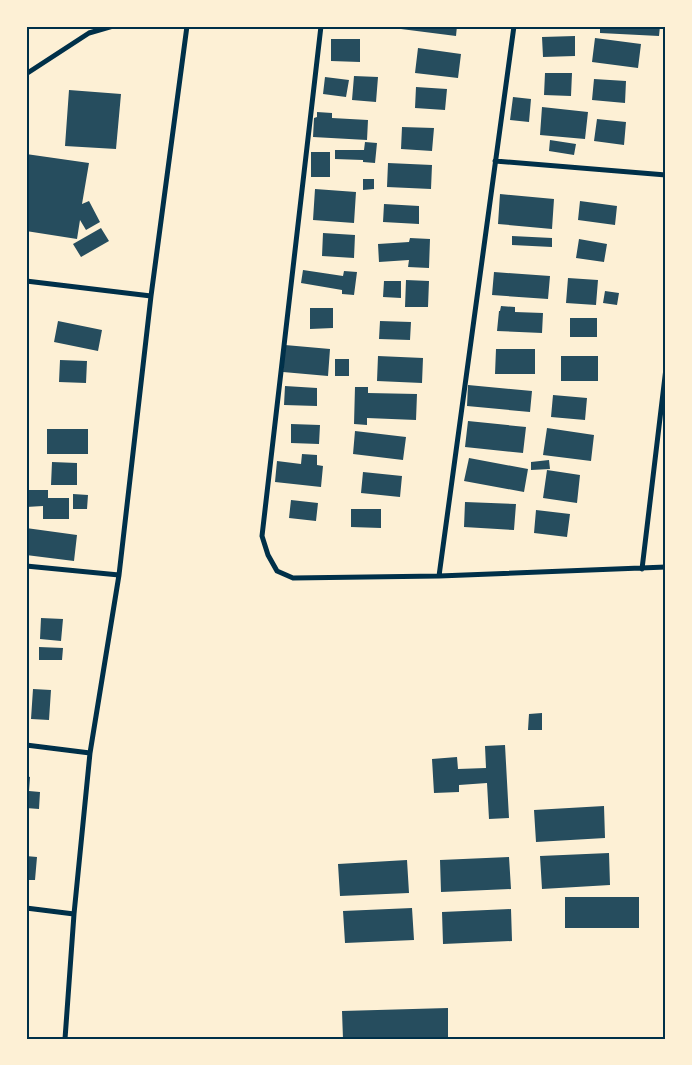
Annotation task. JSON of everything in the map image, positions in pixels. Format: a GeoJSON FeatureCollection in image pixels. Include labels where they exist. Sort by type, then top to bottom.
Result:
{"type":"FeatureCollection","features":[{"type":"Feature","properties":{"kind":"street"},"geometry":{"type":"LineString","coordinates":[[26,74],[89,33],[113,26]]}},
{"type":"Feature","properties":{"kind":"street"},"geometry":{"type":"LineString","coordinates":[[65,1039],[74,914],[90,752],[119,575],[151,296],[187,26]]}},
{"type":"Feature","properties":{"kind":"street"},"geometry":{"type":"LineString","coordinates":[[320,26],[262,536],[268,555],[277,571],[293,578],[439,576],[666,567]]}},
{"type":"Feature","properties":{"kind":"street"},"geometry":{"type":"LineString","coordinates":[[439,576],[514,26]]}},
{"type":"Feature","properties":{"kind":"street"},"geometry":{"type":"LineString","coordinates":[[495,160],[666,175]]}},
{"type":"Feature","properties":{"kind":"street"},"geometry":{"type":"LineString","coordinates":[[26,280],[151,296]]}},
{"type":"Feature","properties":{"kind":"street"},"geometry":{"type":"LineString","coordinates":[[642,569],[666,368]]}},
{"type":"Feature","properties":{"kind":"street"},"geometry":{"type":"LineString","coordinates":[[26,566],[119,575]]}},
{"type":"Feature","properties":{"kind":"street"},"geometry":{"type":"LineString","coordinates":[[26,745],[90,752]]}},
{"type":"Feature","properties":{"kind":"street"},"geometry":{"type":"LineString","coordinates":[[26,908],[74,914]]}},
{"type":"Feature","properties":{"kind":"building"},"geometry":{"type":"Polygon","coordinates":[[[402,26],[457,26],[456,36],[401,29],[402,26]]]}},
{"type":"Feature","properties":{"kind":"building"},"geometry":{"type":"Polygon","coordinates":[[[600,26],[660,26],[659,36],[600,33],[600,26]]]}},
{"type":"Feature","properties":{"kind":"building"},"geometry":{"type":"Polygon","coordinates":[[[575,36],[575,56],[543,57],[542,37],[575,36]]]}},
{"type":"Feature","properties":{"kind":"building"},"geometry":{"type":"Polygon","coordinates":[[[595,38],[641,44],[638,68],[592,62],[595,38]]]}},
{"type":"Feature","properties":{"kind":"building"},"geometry":{"type":"Polygon","coordinates":[[[331,39],[360,39],[360,62],[331,61],[331,39]]]}},
{"type":"Feature","properties":{"kind":"building"},"geometry":{"type":"Polygon","coordinates":[[[418,48],[461,54],[458,78],[415,73],[418,48]]]}},
{"type":"Feature","properties":{"kind":"building"},"geometry":{"type":"Polygon","coordinates":[[[545,73],[572,73],[571,96],[544,95],[545,73]]]}},
{"type":"Feature","properties":{"kind":"building"},"geometry":{"type":"Polygon","coordinates":[[[354,76],[378,77],[376,102],[352,100],[354,76]]]}},
{"type":"Feature","properties":{"kind":"building"},"geometry":{"type":"Polygon","coordinates":[[[325,77],[349,80],[346,97],[323,94],[325,77]]]}},
{"type":"Feature","properties":{"kind":"building"},"geometry":{"type":"Polygon","coordinates":[[[594,79],[626,81],[625,103],[592,100],[594,79]]]}},
{"type":"Feature","properties":{"kind":"building"},"geometry":{"type":"Polygon","coordinates":[[[416,87],[447,89],[445,110],[415,108],[416,87]]]}},
{"type":"Feature","properties":{"kind":"building"},"geometry":{"type":"Polygon","coordinates":[[[69,90],[121,94],[116,149],[65,146],[69,90]]]}},
{"type":"Feature","properties":{"kind":"building"},"geometry":{"type":"Polygon","coordinates":[[[513,97],[531,99],[529,122],[510,120],[513,97]]]}},
{"type":"Feature","properties":{"kind":"building"},"geometry":{"type":"Polygon","coordinates":[[[542,107],[588,112],[585,139],[540,135],[542,107]]]}},
{"type":"Feature","properties":{"kind":"building"},"geometry":{"type":"Polygon","coordinates":[[[317,112],[332,113],[332,118],[368,120],[367,140],[313,137],[314,118],[317,117],[317,112]]]}},
{"type":"Feature","properties":{"kind":"building"},"geometry":{"type":"Polygon","coordinates":[[[597,119],[626,122],[624,145],[594,141],[597,119]]]}},
{"type":"Feature","properties":{"kind":"building"},"geometry":{"type":"Polygon","coordinates":[[[402,127],[434,128],[432,151],[401,149],[402,127]]]}},
{"type":"Feature","properties":{"kind":"building"},"geometry":{"type":"Polygon","coordinates":[[[550,140],[576,144],[574,155],[549,151],[550,140]]]}},
{"type":"Feature","properties":{"kind":"building"},"geometry":{"type":"Polygon","coordinates":[[[365,142],[377,143],[375,163],[363,162],[363,160],[335,159],[335,150],[364,150],[365,142]]]}},
{"type":"Feature","properties":{"kind":"building"},"geometry":{"type":"Polygon","coordinates":[[[311,152],[330,152],[330,177],[311,177],[311,152]]]}},
{"type":"Feature","properties":{"kind":"building"},"geometry":{"type":"Polygon","coordinates":[[[26,154],[89,163],[82,204],[89,201],[100,222],[86,230],[80,220],[77,239],[26,231],[26,154]]]}},
{"type":"Feature","properties":{"kind":"building"},"geometry":{"type":"Polygon","coordinates":[[[388,163],[432,165],[431,189],[387,187],[388,163]]]}},
{"type":"Feature","properties":{"kind":"building"},"geometry":{"type":"Polygon","coordinates":[[[363,179],[374,179],[374,189],[363,190],[363,179]]]}},
{"type":"Feature","properties":{"kind":"building"},"geometry":{"type":"Polygon","coordinates":[[[315,189],[356,192],[354,223],[313,220],[315,189]]]}},
{"type":"Feature","properties":{"kind":"building"},"geometry":{"type":"Polygon","coordinates":[[[500,194],[554,199],[552,229],[498,224],[500,194]]]}},
{"type":"Feature","properties":{"kind":"building"},"geometry":{"type":"Polygon","coordinates":[[[580,201],[617,206],[615,225],[578,220],[580,201]]]}},
{"type":"Feature","properties":{"kind":"building"},"geometry":{"type":"Polygon","coordinates":[[[384,204],[419,206],[419,224],[383,222],[384,204]]]}},
{"type":"Feature","properties":{"kind":"building"},"geometry":{"type":"Polygon","coordinates":[[[101,228],[109,241],[81,257],[73,244],[101,228]]]}},
{"type":"Feature","properties":{"kind":"building"},"geometry":{"type":"Polygon","coordinates":[[[323,233],[355,235],[354,258],[322,256],[323,233]]]}},
{"type":"Feature","properties":{"kind":"building"},"geometry":{"type":"Polygon","coordinates":[[[512,236],[552,238],[552,247],[512,245],[512,236]]]}},
{"type":"Feature","properties":{"kind":"building"},"geometry":{"type":"Polygon","coordinates":[[[410,238],[430,239],[429,268],[408,267],[409,260],[379,262],[378,244],[409,242],[410,238]]]}},
{"type":"Feature","properties":{"kind":"building"},"geometry":{"type":"Polygon","coordinates":[[[579,239],[607,244],[604,262],[576,258],[579,239]]]}},
{"type":"Feature","properties":{"kind":"building"},"geometry":{"type":"Polygon","coordinates":[[[303,270],[343,276],[344,271],[357,272],[354,295],[342,294],[342,290],[301,283],[303,270]]]}},
{"type":"Feature","properties":{"kind":"building"},"geometry":{"type":"Polygon","coordinates":[[[494,272],[550,276],[548,299],[492,295],[494,272]]]}},
{"type":"Feature","properties":{"kind":"building"},"geometry":{"type":"Polygon","coordinates":[[[568,278],[598,280],[596,305],[566,303],[568,278]]]}},
{"type":"Feature","properties":{"kind":"building"},"geometry":{"type":"Polygon","coordinates":[[[406,280],[429,281],[428,307],[405,307],[406,280]]]}},
{"type":"Feature","properties":{"kind":"building"},"geometry":{"type":"Polygon","coordinates":[[[384,281],[401,281],[401,298],[383,297],[384,281]]]}},
{"type":"Feature","properties":{"kind":"building"},"geometry":{"type":"Polygon","coordinates":[[[605,291],[619,293],[617,305],[603,303],[605,291]]]}},
{"type":"Feature","properties":{"kind":"building"},"geometry":{"type":"Polygon","coordinates":[[[501,306],[515,307],[515,312],[543,313],[542,333],[497,331],[501,306]]]}},
{"type":"Feature","properties":{"kind":"building"},"geometry":{"type":"Polygon","coordinates":[[[310,308],[333,308],[333,328],[310,329],[310,308]]]}},
{"type":"Feature","properties":{"kind":"building"},"geometry":{"type":"Polygon","coordinates":[[[570,318],[597,318],[597,337],[570,337],[570,318]]]}},
{"type":"Feature","properties":{"kind":"building"},"geometry":{"type":"Polygon","coordinates":[[[58,321],[102,330],[98,351],[54,342],[58,321]]]}},
{"type":"Feature","properties":{"kind":"building"},"geometry":{"type":"Polygon","coordinates":[[[380,321],[411,322],[410,340],[379,339],[380,321]]]}},
{"type":"Feature","properties":{"kind":"building"},"geometry":{"type":"Polygon","coordinates":[[[285,345],[330,349],[328,376],[283,372],[285,345]]]}},
{"type":"Feature","properties":{"kind":"building"},"geometry":{"type":"Polygon","coordinates":[[[496,349],[535,349],[535,374],[495,374],[496,349]]]}},
{"type":"Feature","properties":{"kind":"building"},"geometry":{"type":"Polygon","coordinates":[[[378,356],[423,358],[422,383],[377,381],[378,356]]]}},
{"type":"Feature","properties":{"kind":"building"},"geometry":{"type":"Polygon","coordinates":[[[561,356],[598,356],[598,381],[561,381],[561,356]]]}},
{"type":"Feature","properties":{"kind":"building"},"geometry":{"type":"Polygon","coordinates":[[[335,359],[349,359],[349,376],[335,376],[335,359]]]}},
{"type":"Feature","properties":{"kind":"building"},"geometry":{"type":"Polygon","coordinates":[[[60,360],[87,361],[86,383],[59,382],[60,360]]]}},
{"type":"Feature","properties":{"kind":"building"},"geometry":{"type":"Polygon","coordinates":[[[468,385],[532,391],[530,412],[467,406],[468,385]]]}},
{"type":"Feature","properties":{"kind":"building"},"geometry":{"type":"Polygon","coordinates":[[[285,386],[317,388],[317,406],[284,405],[285,386]]]}},
{"type":"Feature","properties":{"kind":"building"},"geometry":{"type":"Polygon","coordinates":[[[355,387],[368,387],[368,393],[417,394],[416,420],[367,418],[367,425],[354,424],[355,387]]]}},
{"type":"Feature","properties":{"kind":"building"},"geometry":{"type":"Polygon","coordinates":[[[553,395],[587,398],[585,420],[551,417],[553,395]]]}},
{"type":"Feature","properties":{"kind":"building"},"geometry":{"type":"Polygon","coordinates":[[[468,421],[526,427],[523,453],[465,447],[468,421]]]}},
{"type":"Feature","properties":{"kind":"building"},"geometry":{"type":"Polygon","coordinates":[[[291,424],[320,425],[319,444],[291,443],[291,424]]]}},
{"type":"Feature","properties":{"kind":"building"},"geometry":{"type":"Polygon","coordinates":[[[547,428],[594,435],[591,461],[543,455],[547,428]]]}},
{"type":"Feature","properties":{"kind":"building"},"geometry":{"type":"Polygon","coordinates":[[[47,429],[88,429],[88,454],[47,454],[47,429]]]}},
{"type":"Feature","properties":{"kind":"building"},"geometry":{"type":"Polygon","coordinates":[[[355,431],[406,437],[403,460],[353,454],[355,431]]]}},
{"type":"Feature","properties":{"kind":"building"},"geometry":{"type":"Polygon","coordinates":[[[302,454],[317,455],[317,465],[323,466],[321,487],[275,482],[277,461],[301,464],[302,454]]]}},
{"type":"Feature","properties":{"kind":"building"},"geometry":{"type":"Polygon","coordinates":[[[469,458],[528,469],[524,492],[464,481],[469,458]]]}},
{"type":"Feature","properties":{"kind":"building"},"geometry":{"type":"Polygon","coordinates":[[[549,460],[550,469],[531,470],[531,462],[549,460]]]}},
{"type":"Feature","properties":{"kind":"building"},"geometry":{"type":"Polygon","coordinates":[[[52,462],[77,463],[77,485],[51,485],[52,462]]]}},
{"type":"Feature","properties":{"kind":"building"},"geometry":{"type":"Polygon","coordinates":[[[547,470],[580,475],[577,503],[543,498],[547,470]]]}},
{"type":"Feature","properties":{"kind":"building"},"geometry":{"type":"Polygon","coordinates":[[[363,472],[402,476],[400,497],[361,493],[363,472]]]}},
{"type":"Feature","properties":{"kind":"building"},"geometry":{"type":"Polygon","coordinates":[[[26,490],[48,490],[48,498],[69,498],[69,519],[43,519],[43,506],[26,507],[26,490]]]}},
{"type":"Feature","properties":{"kind":"building"},"geometry":{"type":"Polygon","coordinates":[[[73,494],[88,495],[87,509],[73,509],[73,494]]]}},
{"type":"Feature","properties":{"kind":"building"},"geometry":{"type":"Polygon","coordinates":[[[291,500],[318,503],[316,521],[289,518],[291,500]]]}},
{"type":"Feature","properties":{"kind":"building"},"geometry":{"type":"Polygon","coordinates":[[[465,502],[516,504],[514,530],[464,527],[465,502]]]}},
{"type":"Feature","properties":{"kind":"building"},"geometry":{"type":"Polygon","coordinates":[[[351,509],[381,509],[381,528],[351,527],[351,509]]]}},
{"type":"Feature","properties":{"kind":"building"},"geometry":{"type":"Polygon","coordinates":[[[536,510],[570,514],[567,537],[534,533],[536,510]]]}},
{"type":"Feature","properties":{"kind":"building"},"geometry":{"type":"Polygon","coordinates":[[[26,528],[77,535],[74,561],[26,555],[26,528]]]}},
{"type":"Feature","properties":{"kind":"building"},"geometry":{"type":"Polygon","coordinates":[[[41,618],[63,619],[61,641],[40,639],[41,618]]]}},
{"type":"Feature","properties":{"kind":"building"},"geometry":{"type":"Polygon","coordinates":[[[39,647],[63,648],[62,660],[39,660],[39,647]]]}},
{"type":"Feature","properties":{"kind":"building"},"geometry":{"type":"Polygon","coordinates":[[[33,689],[51,690],[49,720],[31,719],[33,689]]]}},
{"type":"Feature","properties":{"kind":"building"},"geometry":{"type":"Polygon","coordinates":[[[542,713],[542,730],[528,730],[529,714],[542,713]]]}},
{"type":"Feature","properties":{"kind":"building"},"geometry":{"type":"Polygon","coordinates":[[[505,745],[509,818],[489,819],[487,783],[459,785],[459,792],[434,793],[432,759],[457,757],[458,769],[486,768],[485,746],[505,745]]]}},
{"type":"Feature","properties":{"kind":"building"},"geometry":{"type":"Polygon","coordinates":[[[26,776],[30,777],[29,791],[40,792],[39,809],[26,808],[26,776]]]}},
{"type":"Feature","properties":{"kind":"building"},"geometry":{"type":"Polygon","coordinates":[[[604,806],[605,838],[536,842],[534,810],[604,806]]]}},
{"type":"Feature","properties":{"kind":"building"},"geometry":{"type":"Polygon","coordinates":[[[609,853],[610,885],[542,889],[540,856],[609,853]]]}},
{"type":"Feature","properties":{"kind":"building"},"geometry":{"type":"Polygon","coordinates":[[[26,856],[37,857],[35,880],[26,880],[26,856]]]}},
{"type":"Feature","properties":{"kind":"building"},"geometry":{"type":"Polygon","coordinates":[[[509,857],[511,889],[441,892],[440,860],[509,857]]]}},
{"type":"Feature","properties":{"kind":"building"},"geometry":{"type":"Polygon","coordinates":[[[407,860],[409,893],[340,896],[338,864],[407,860]]]}},
{"type":"Feature","properties":{"kind":"building"},"geometry":{"type":"Polygon","coordinates":[[[565,897],[639,897],[639,928],[565,928],[565,897]]]}},
{"type":"Feature","properties":{"kind":"building"},"geometry":{"type":"Polygon","coordinates":[[[412,908],[414,940],[345,943],[343,911],[412,908]]]}},
{"type":"Feature","properties":{"kind":"building"},"geometry":{"type":"Polygon","coordinates":[[[511,909],[512,941],[443,944],[442,912],[511,909]]]}},
{"type":"Feature","properties":{"kind":"building"},"geometry":{"type":"Polygon","coordinates":[[[448,1008],[448,1039],[343,1039],[342,1011],[448,1008]]]}}]}
